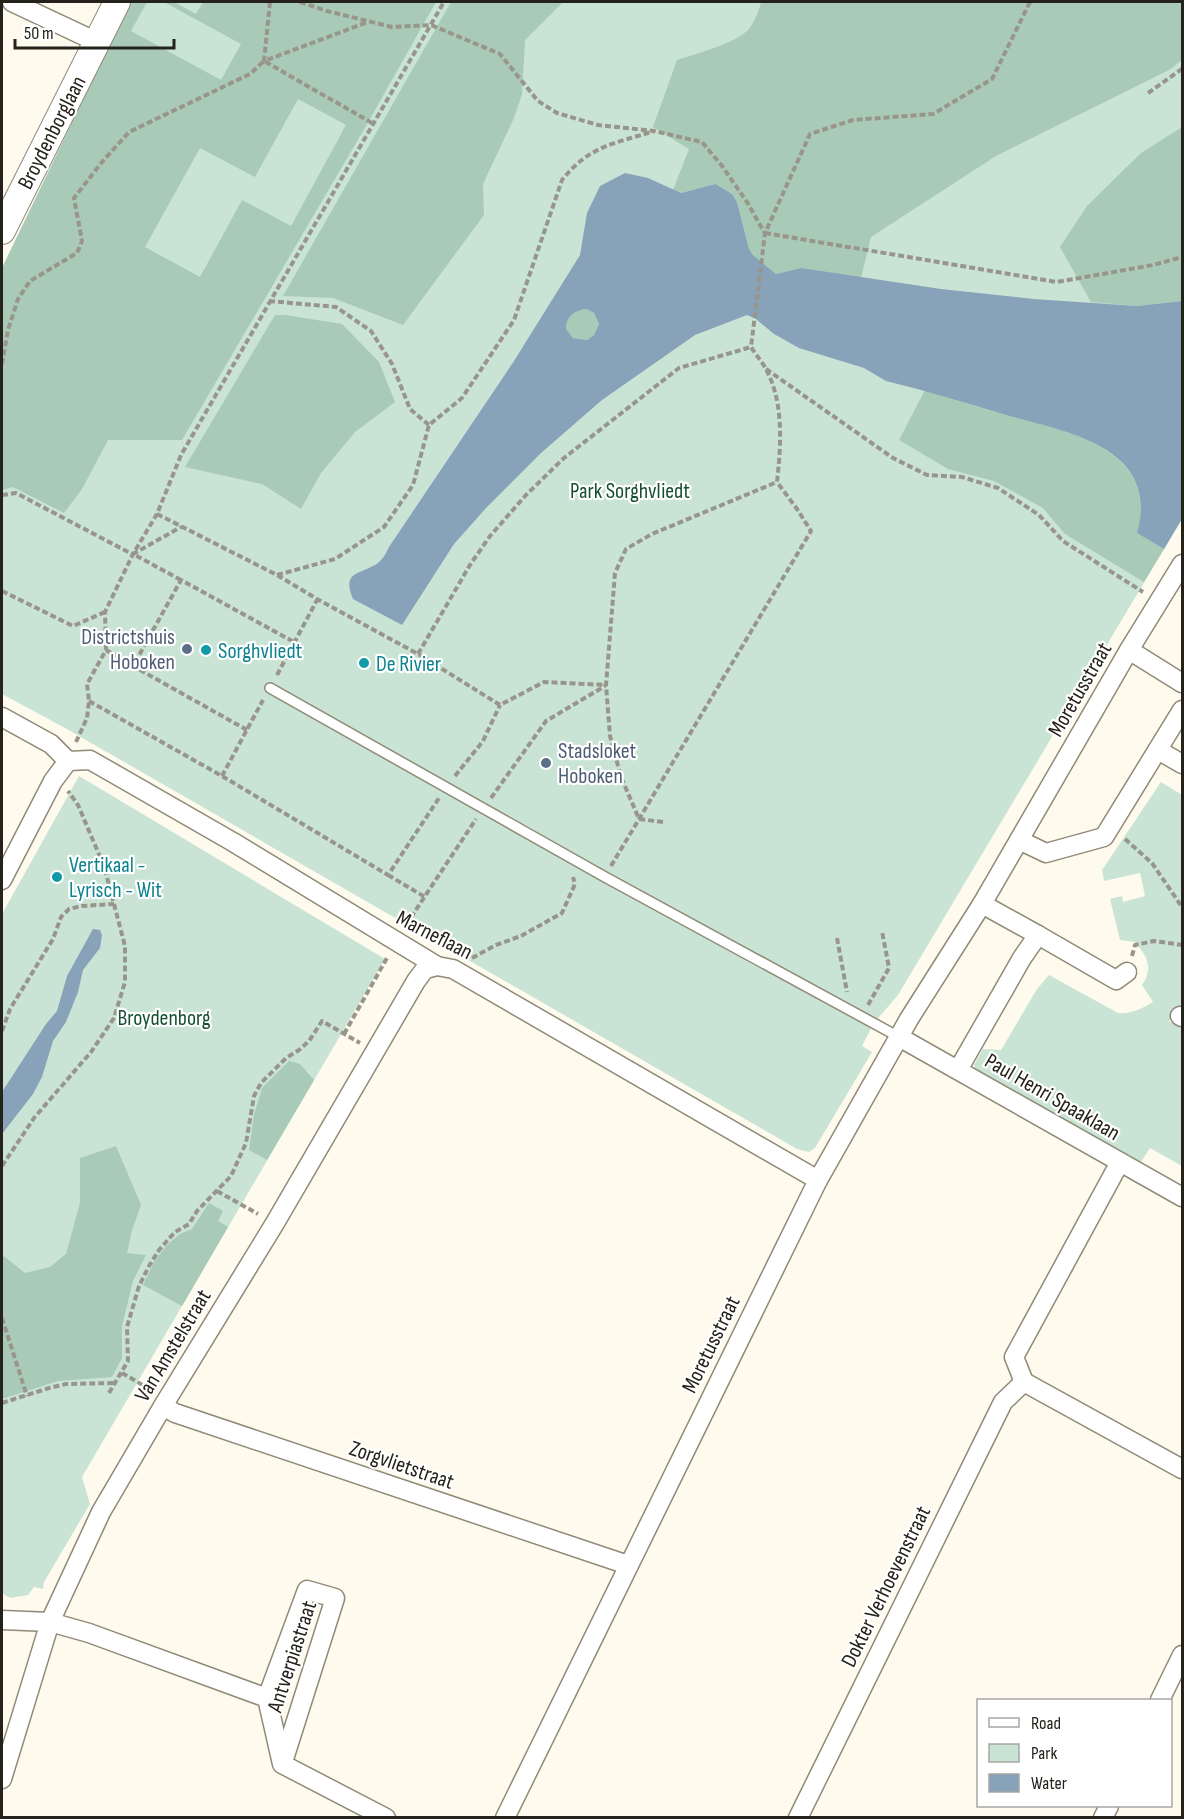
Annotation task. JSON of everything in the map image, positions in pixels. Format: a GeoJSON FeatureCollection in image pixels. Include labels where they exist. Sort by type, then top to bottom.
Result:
{"type":"FeatureCollection","features":[{"type":"Feature","properties":{"kind":"street"},"geometry":{"type":"LineString","coordinates":[[12,2],[97,42]]}},
{"type":"Feature","properties":{"kind":"street","name":"Broydenborglaan"},"geometry":{"type":"LineString","coordinates":[[2,231],[117,2]]}},
{"type":"Feature","properties":{"kind":"street","name":"Moretusstraat"},"geometry":{"type":"LineString","coordinates":[[505,1818],[818,1180],[899,1037],[982,904],[1129,650],[1182,564]]}},
{"type":"Feature","properties":{"kind":"street"},"geometry":{"type":"LineString","coordinates":[[1129,650],[1182,683]]}},
{"type":"Feature","properties":{"kind":"street"},"geometry":{"type":"LineString","coordinates":[[1019,840],[1046,853],[1104,837],[1182,710]]}},
{"type":"Feature","properties":{"kind":"street"},"geometry":{"type":"LineString","coordinates":[[2,717],[51,744],[68,761],[54,781],[2,880]]}},
{"type":"Feature","properties":{"kind":"street"},"geometry":{"type":"LineString","coordinates":[[1158,750],[1182,764]]}},
{"type":"Feature","properties":{"kind":"street","name":"Marneflaan"},"geometry":{"type":"LineString","coordinates":[[68,761],[90,760],[233,842],[396,943],[445,968],[818,1180]]}},
{"type":"Feature","properties":{"kind":"street"},"geometry":{"type":"LineString","coordinates":[[982,904],[1116,980],[1127,972]]}},
{"type":"Feature","properties":{"kind":"street"},"geometry":{"type":"LineString","coordinates":[[958,1070],[1022,958],[1038,935]]}},
{"type":"Feature","properties":{"kind":"street","name":"Van Amstelstraat"},"geometry":{"type":"LineString","coordinates":[[2,1779],[50,1622],[101,1512],[416,981],[425,969],[445,968]]}},
{"type":"Feature","properties":{"kind":"street","name":"Paul Henri Spaaklaan"},"geometry":{"type":"LineString","coordinates":[[899,1037],[1182,1197]]}},
{"type":"Feature","properties":{"kind":"street"},"geometry":{"type":"LineString","coordinates":[[1120,1162],[1014,1357],[1024,1382],[1182,1469]]}},
{"type":"Feature","properties":{"kind":"street","name":"Dokter Verhoevenstraat"},"geometry":{"type":"LineString","coordinates":[[798,1818],[1003,1402],[1024,1382]]}},
{"type":"Feature","properties":{"kind":"street","name":"Zorgvlietstraat"},"geometry":{"type":"LineString","coordinates":[[165,1403],[175,1413],[628,1565]]}},
{"type":"Feature","properties":{"kind":"street","name":"Antverpiastraat"},"geometry":{"type":"LineString","coordinates":[[307,1590],[335,1598],[282,1764],[267,1698],[307,1590]]}},
{"type":"Feature","properties":{"kind":"street","name":"Antverpiastraat"},"geometry":{"type":"LineString","coordinates":[[2,1620],[50,1622],[89,1633],[267,1698]]}},
{"type":"Feature","properties":{"kind":"street"},"geometry":{"type":"LineString","coordinates":[[1161,1699],[1182,1655]]}},
{"type":"Feature","properties":{"kind":"street"},"geometry":{"type":"LineString","coordinates":[[282,1764],[386,1818]]}},
{"type":"Feature","properties":{"kind":"lane"},"geometry":{"type":"LineString","coordinates":[[270,688],[605,877],[899,1037]]}},
{"type":"Feature","properties":{"kind":"path"},"geometry":{"type":"LineString","coordinates":[[264,61],[270,2]]}},
{"type":"Feature","properties":{"kind":"path"},"geometry":{"type":"LineString","coordinates":[[300,2],[392,27],[431,25],[500,54],[538,101],[557,113],[598,125],[654,131],[702,142],[728,175],[765,233],[1057,282],[1153,265],[1182,257]]}},
{"type":"Feature","properties":{"kind":"path"},"geometry":{"type":"LineString","coordinates":[[68,761],[87,717],[89,701],[87,684],[105,651],[105,612],[133,554],[156,514],[181,454],[444,2]]}},
{"type":"Feature","properties":{"kind":"path"},"geometry":{"type":"LineString","coordinates":[[605,877],[810,531],[777,482],[781,443],[776,396],[766,369],[751,347],[752,324],[765,233],[810,134],[853,120],[933,114],[992,79],[1030,2]]}},
{"type":"Feature","properties":{"kind":"path"},"geometry":{"type":"LineString","coordinates":[[2,364],[8,330],[18,299],[30,281],[77,254],[82,241],[74,198],[129,132],[250,74],[264,61],[369,21]]}},
{"type":"Feature","properties":{"kind":"path"},"geometry":{"type":"LineString","coordinates":[[264,61],[372,123]]}},
{"type":"Feature","properties":{"kind":"path"},"geometry":{"type":"LineString","coordinates":[[1148,93],[1182,69]]}},
{"type":"Feature","properties":{"kind":"path"},"geometry":{"type":"LineString","coordinates":[[277,575],[335,559],[384,527],[413,484],[429,425],[462,398],[514,320],[562,180],[575,164],[602,147],[654,131]]}},
{"type":"Feature","properties":{"kind":"path"},"geometry":{"type":"LineString","coordinates":[[269,301],[336,307],[371,331],[392,364],[410,409],[429,425]]}},
{"type":"Feature","properties":{"kind":"path"},"geometry":{"type":"LineString","coordinates":[[418,654],[470,565],[490,536],[526,495],[564,458],[679,368],[751,347]]}},
{"type":"Feature","properties":{"kind":"path"},"geometry":{"type":"LineString","coordinates":[[766,369],[893,458],[927,475],[962,477],[998,488],[1039,515],[1063,541],[1158,603]]}},
{"type":"Feature","properties":{"kind":"path"},"geometry":{"type":"LineString","coordinates":[[639,819],[621,777],[610,736],[606,685],[615,573],[626,549],[652,534],[777,482]]}},
{"type":"Feature","properties":{"kind":"path"},"geometry":{"type":"LineString","coordinates":[[2,495],[16,493],[294,642]]}},
{"type":"Feature","properties":{"kind":"path"},"geometry":{"type":"LineString","coordinates":[[156,514],[277,575],[418,654],[500,705]]}},
{"type":"Feature","properties":{"kind":"path"},"geometry":{"type":"LineString","coordinates":[[133,554],[182,527]]}},
{"type":"Feature","properties":{"kind":"path"},"geometry":{"type":"LineString","coordinates":[[133,666],[181,580]]}},
{"type":"Feature","properties":{"kind":"path"},"geometry":{"type":"LineString","coordinates":[[2,591],[72,627],[105,612]]}},
{"type":"Feature","properties":{"kind":"path"},"geometry":{"type":"LineString","coordinates":[[105,651],[247,730]]}},
{"type":"Feature","properties":{"kind":"path"},"geometry":{"type":"LineString","coordinates":[[388,875],[446,788],[483,741],[500,705],[544,682],[606,685]]}},
{"type":"Feature","properties":{"kind":"path"},"geometry":{"type":"LineString","coordinates":[[407,925],[483,808],[546,721],[606,685]]}},
{"type":"Feature","properties":{"kind":"path"},"geometry":{"type":"LineString","coordinates":[[89,701],[222,776],[425,897]]}},
{"type":"Feature","properties":{"kind":"path"},"geometry":{"type":"LineString","coordinates":[[2,1166],[34,1118],[91,1052],[114,1018],[124,982],[125,946],[104,867],[78,805],[67,789],[54,781]]}},
{"type":"Feature","properties":{"kind":"path"},"geometry":{"type":"LineString","coordinates":[[639,819],[663,822]]}},
{"type":"Feature","properties":{"kind":"path"},"geometry":{"type":"LineString","coordinates":[[1111,826],[1152,862],[1182,907]]}},
{"type":"Feature","properties":{"kind":"path"},"geometry":{"type":"LineString","coordinates":[[445,968],[521,936],[562,913],[575,884],[567,855]]}},
{"type":"Feature","properties":{"kind":"path"},"geometry":{"type":"LineString","coordinates":[[2,1031],[10,1009],[53,939],[61,916],[69,909],[82,906],[114,904]]}},
{"type":"Feature","properties":{"kind":"path"},"geometry":{"type":"LineString","coordinates":[[862,1016],[889,968],[882,932]]}},
{"type":"Feature","properties":{"kind":"path"},"geometry":{"type":"LineString","coordinates":[[837,938],[851,1011]]}},
{"type":"Feature","properties":{"kind":"path"},"geometry":{"type":"LineString","coordinates":[[1127,972],[1135,945],[1154,940],[1182,945]]}},
{"type":"Feature","properties":{"kind":"path"},"geometry":{"type":"LineString","coordinates":[[344,1034],[396,943]]}},
{"type":"Feature","properties":{"kind":"path"},"geometry":{"type":"LineString","coordinates":[[110,1393],[128,1361],[127,1327],[149,1266],[174,1232],[189,1224],[197,1211],[231,1176],[246,1143],[254,1096],[261,1083],[286,1058],[304,1046],[322,1021],[374,1051]]}},
{"type":"Feature","properties":{"kind":"path"},"geometry":{"type":"LineString","coordinates":[[217,1191],[274,1223]]}},
{"type":"Feature","properties":{"kind":"path"},"geometry":{"type":"LineString","coordinates":[[2,1318],[27,1396]]}},
{"type":"Feature","properties":{"kind":"path"},"geometry":{"type":"LineString","coordinates":[[122,1373],[165,1403]]}},
{"type":"Feature","properties":{"kind":"path"},"geometry":{"type":"LineString","coordinates":[[2,1403],[66,1384],[116,1383]]}},
{"type":"Feature","properties":{"kind":"green space"},"geometry":{"type":"Polygon","coordinates":[[[130,2],[147,2],[131,31],[221,80],[241,44],[164,2],[174,2],[196,14],[203,2],[436,2],[182,440],[108,440],[82,489],[64,513],[13,487],[2,490],[2,268],[130,2]],[[298,99],[255,177],[200,148],[145,247],[200,277],[242,200],[291,226],[346,125],[298,99]]]}},
{"type":"Feature","properties":{"kind":"green space","name":"Park Sorghvliedt"},"geometry":{"type":"Polygon","coordinates":[[[131,2],[1182,2],[1182,519],[898,995],[874,1023],[862,1046],[872,1052],[815,1148],[809,1152],[797,1149],[2,694],[2,268],[131,2]]]}},
{"type":"Feature","properties":{"kind":"green space"},"geometry":{"type":"Polygon","coordinates":[[[451,2],[563,2],[525,40],[522,94],[514,118],[483,184],[484,215],[403,325],[333,298],[283,296],[451,2]]]}},
{"type":"Feature","properties":{"kind":"green space"},"geometry":{"type":"Polygon","coordinates":[[[761,2],[1182,2],[1182,60],[1169,70],[996,156],[871,237],[861,278],[801,268],[776,274],[749,249],[737,202],[732,194],[714,184],[681,193],[673,190],[689,149],[653,127],[677,60],[740,36],[752,25],[761,2]]]}},
{"type":"Feature","properties":{"kind":"green space"},"geometry":{"type":"Polygon","coordinates":[[[1182,127],[1182,301],[1137,306],[1091,302],[1060,247],[1087,206],[1141,153],[1182,127]]]}},
{"type":"Feature","properties":{"kind":"green space"},"geometry":{"type":"Polygon","coordinates":[[[587,309],[594,313],[599,324],[594,335],[587,340],[573,338],[566,329],[569,317],[575,312],[587,309]]]}},
{"type":"Feature","properties":{"kind":"green space"},"geometry":{"type":"Polygon","coordinates":[[[275,315],[342,324],[379,362],[395,402],[355,432],[321,473],[301,509],[262,484],[185,467],[275,315]]]}},
{"type":"Feature","properties":{"kind":"green space"},"geometry":{"type":"Polygon","coordinates":[[[925,390],[1058,429],[1104,449],[1122,463],[1135,482],[1141,505],[1137,533],[1164,549],[1144,582],[1065,534],[1043,508],[994,481],[948,469],[899,440],[925,390]]]}},
{"type":"Feature","properties":{"kind":"green space","name":"Broydenborg"},"geometry":{"type":"Polygon","coordinates":[[[79,776],[385,959],[82,1477],[90,1504],[44,1582],[43,1589],[34,1587],[28,1595],[10,1598],[2,1593],[2,914],[79,776]]]}},
{"type":"Feature","properties":{"kind":"green space"},"geometry":{"type":"Polygon","coordinates":[[[1161,782],[1182,795],[1182,1010],[1176,1008],[1169,1021],[1182,1028],[1182,1166],[1150,1148],[1141,1162],[1135,1163],[977,1073],[974,1065],[983,1049],[1001,1050],[1037,989],[1049,975],[1118,1013],[1136,1011],[1153,1002],[1142,985],[1148,973],[1146,957],[1135,942],[1120,940],[1110,899],[1122,896],[1123,902],[1145,896],[1140,873],[1104,881],[1102,870],[1161,782]]]}},
{"type":"Feature","properties":{"kind":"green space"},"geometry":{"type":"Polygon","coordinates":[[[289,1061],[300,1064],[314,1080],[267,1160],[249,1150],[254,1115],[262,1088],[289,1061]]]}},
{"type":"Feature","properties":{"kind":"green space"},"geometry":{"type":"Polygon","coordinates":[[[116,1146],[141,1205],[127,1253],[146,1255],[133,1281],[122,1326],[122,1358],[112,1377],[58,1381],[2,1399],[2,1256],[25,1273],[50,1267],[66,1254],[80,1203],[80,1158],[116,1146]]]}},
{"type":"Feature","properties":{"kind":"green space"},"geometry":{"type":"Polygon","coordinates":[[[209,1203],[223,1211],[218,1221],[228,1227],[182,1306],[143,1285],[154,1262],[166,1246],[180,1234],[192,1229],[209,1203]]]}},
{"type":"Feature","properties":{"kind":"water"},"geometry":{"type":"Polygon","coordinates":[[[625,173],[648,178],[681,193],[715,184],[732,194],[737,202],[749,249],[776,274],[801,268],[941,289],[1034,299],[1137,306],[1182,301],[1182,519],[1164,549],[1137,533],[1141,504],[1135,480],[1122,462],[1103,448],[1055,428],[886,381],[864,368],[799,348],[747,315],[695,335],[602,400],[541,453],[454,544],[402,625],[353,599],[349,583],[351,578],[372,567],[383,557],[514,361],[580,255],[587,213],[600,186],[625,173]],[[587,309],[575,312],[569,317],[566,329],[573,338],[587,340],[594,335],[599,324],[594,313],[587,309]]]}},
{"type":"Feature","properties":{"kind":"water"},"geometry":{"type":"Polygon","coordinates":[[[93,929],[100,930],[102,935],[100,948],[83,970],[78,992],[66,1022],[53,1041],[42,1077],[33,1094],[2,1134],[2,1092],[57,1011],[67,976],[93,929]]]}},
{"type":"Feature","properties":{"kind":"place","name":"Districtshuis Hoboken"},"geometry":{"type":"Point","coordinates":[187,649]}},
{"type":"Feature","properties":{"kind":"place","name":"Sorghvliedt"},"geometry":{"type":"Point","coordinates":[206,650]}},
{"type":"Feature","properties":{"kind":"place","name":"De Rivier"},"geometry":{"type":"Point","coordinates":[364,663]}},
{"type":"Feature","properties":{"kind":"place","name":"Stadsloket Hoboken"},"geometry":{"type":"Point","coordinates":[546,763]}},
{"type":"Feature","properties":{"kind":"place","name":"Vertikaal - Lyrisch - Wit"},"geometry":{"type":"Point","coordinates":[57,877]}}]}
